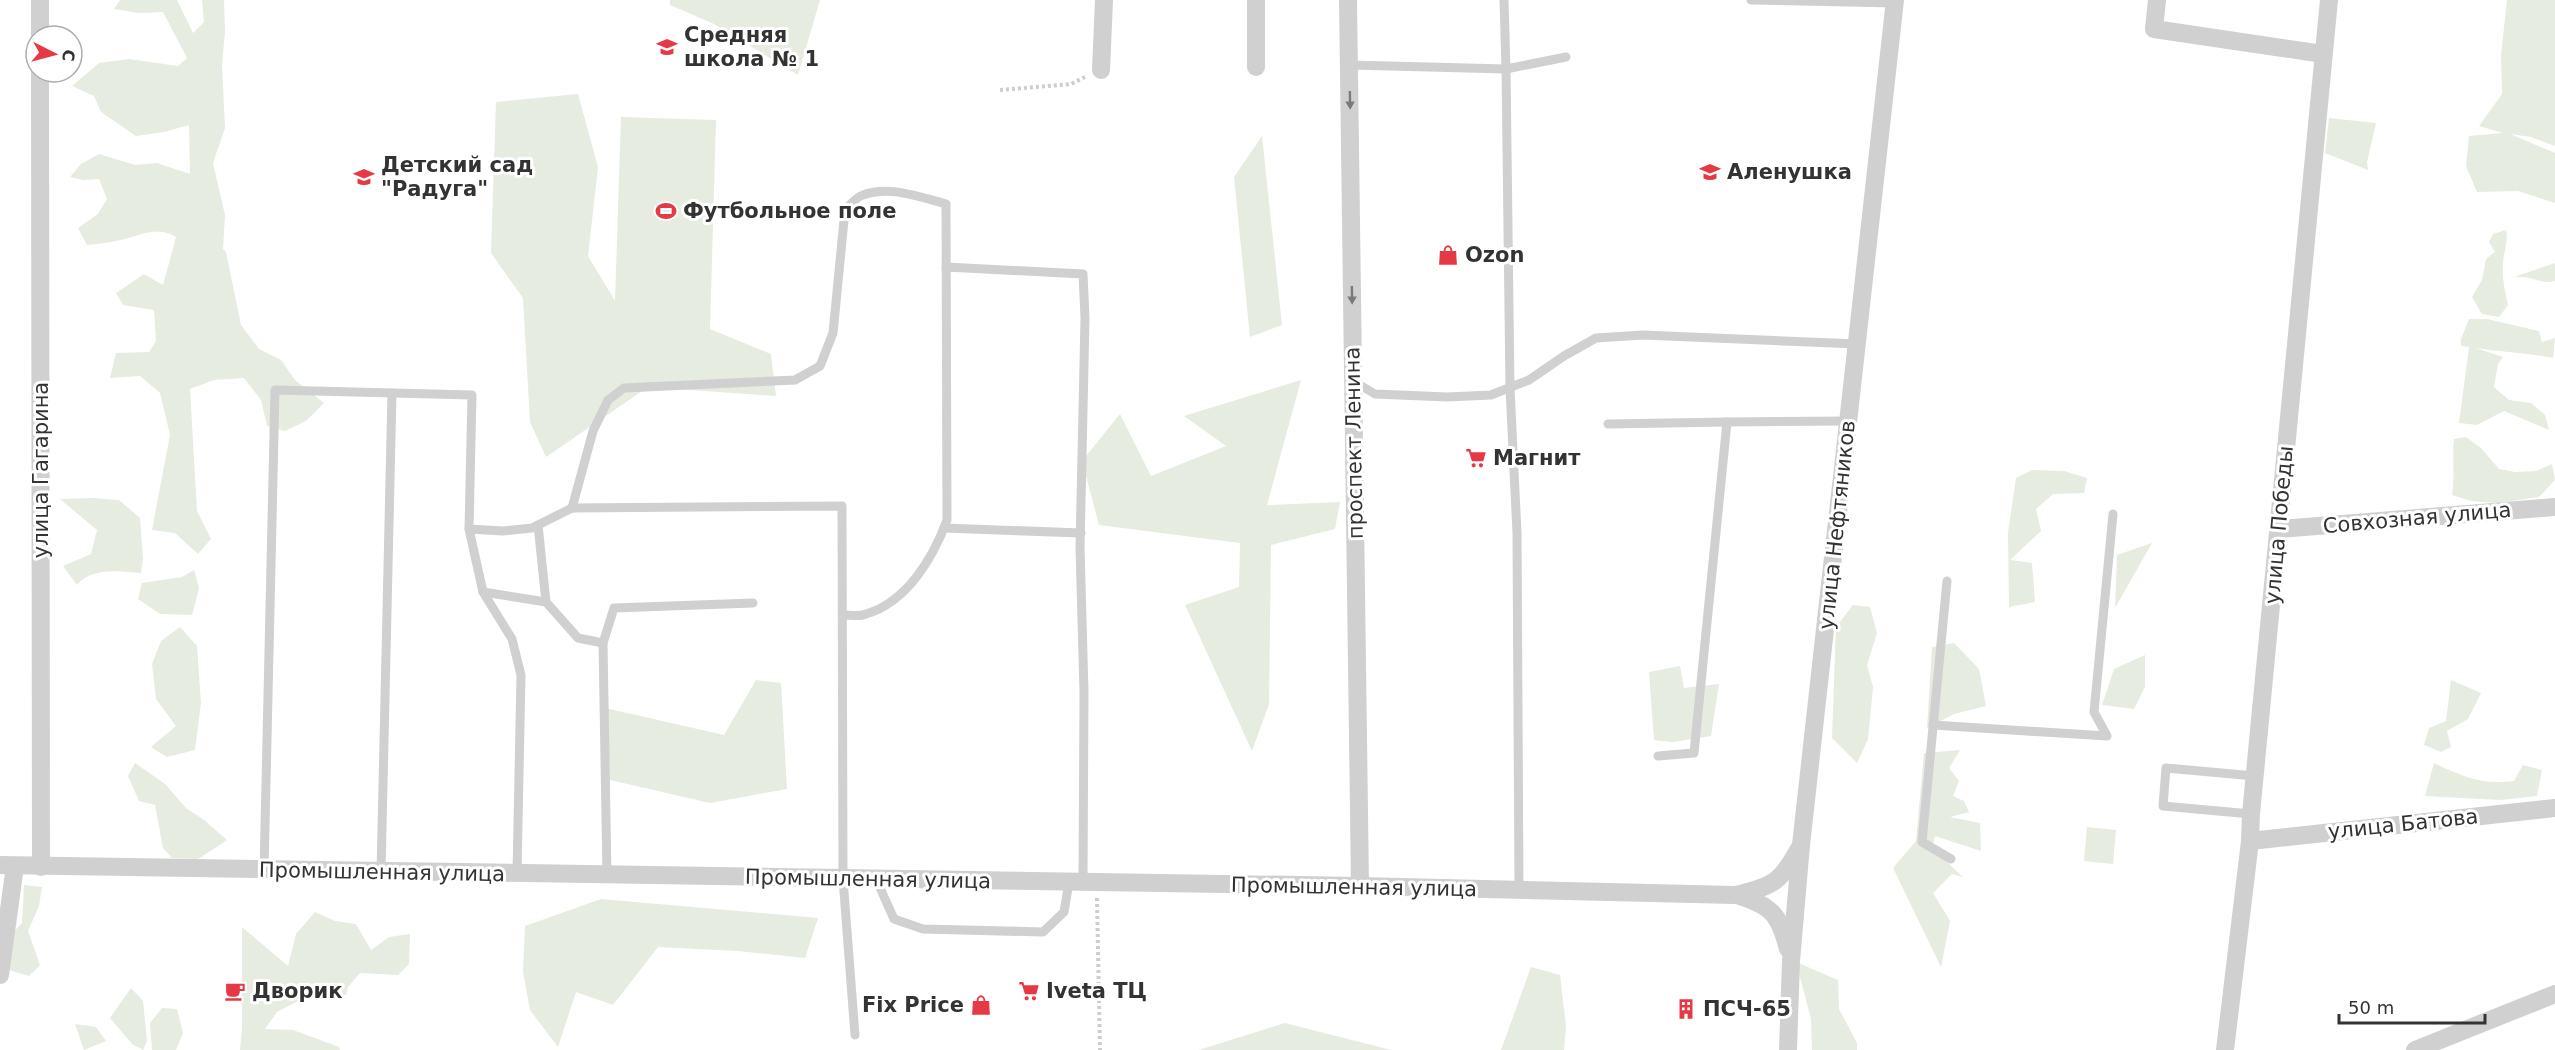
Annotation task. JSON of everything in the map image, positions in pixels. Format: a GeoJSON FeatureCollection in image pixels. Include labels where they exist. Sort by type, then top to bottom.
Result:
{"type":"FeatureCollection","features":[{"type":"Feature","properties":{"kind":"street"},"geometry":{"type":"LineString","coordinates":[[40,0],[40,24]]}},
{"type":"Feature","properties":{"kind":"street"},"geometry":{"type":"LineString","coordinates":[[1101,70],[1104,0]]}},
{"type":"Feature","properties":{"kind":"street"},"geometry":{"type":"LineString","coordinates":[[1256,0],[1256,67]]}},
{"type":"Feature","properties":{"kind":"street","name":"проспект Ленина"},"geometry":{"type":"LineString","coordinates":[[1348,0],[1360,886]]}},
{"type":"Feature","properties":{"kind":"street"},"geometry":{"type":"LineString","coordinates":[[2157,0],[2154,29],[2323,54]]}},
{"type":"Feature","properties":{"kind":"street","name":"улица Победы"},"geometry":{"type":"LineString","coordinates":[[2225,1050],[2250,841],[2328,0]]}},
{"type":"Feature","properties":{"kind":"street","name":"улица Нефтяников"},"geometry":{"type":"LineString","coordinates":[[1788,1050],[1791,961],[1801,845],[1895,2]]}},
{"type":"Feature","properties":{"kind":"street","name":"улица Гагарина"},"geometry":{"type":"LineString","coordinates":[[40,84],[41,867]]}},
{"type":"Feature","properties":{"kind":"street","name":"Совхозная улица"},"geometry":{"type":"LineString","coordinates":[[2279,529],[2555,507]]}},
{"type":"Feature","properties":{"kind":"street","name":"улица Батова"},"geometry":{"type":"LineString","coordinates":[[2250,841],[2555,808]]}},
{"type":"Feature","properties":{"kind":"street","name":"Промышленная улица"},"geometry":{"type":"LineString","coordinates":[[7,865],[1360,886],[1735,895],[1763,889],[1775,883],[1789,867],[1801,845]]}},
{"type":"Feature","properties":{"kind":"street"},"geometry":{"type":"LineString","coordinates":[[0,975],[7,865]]}},
{"type":"Feature","properties":{"kind":"street","name":"Промышленная улица"},"geometry":{"type":"LineString","coordinates":[[1735,895],[1763,904],[1773,913],[1783,931],[1791,961]]}},
{"type":"Feature","properties":{"kind":"street"},"geometry":{"type":"LineString","coordinates":[[2415,1050],[2555,994]]}},
{"type":"Feature","properties":{"kind":"lane"},"geometry":{"type":"LineString","coordinates":[[1504,0],[1510,388],[1517,533],[1519,890]]}},
{"type":"Feature","properties":{"kind":"lane"},"geometry":{"type":"LineString","coordinates":[[1751,0],[1895,2]]}},
{"type":"Feature","properties":{"kind":"lane"},"geometry":{"type":"LineString","coordinates":[[1350,65],[1506,69],[1566,57]]}},
{"type":"Feature","properties":{"kind":"lane"},"geometry":{"type":"LineString","coordinates":[[572,508],[593,431],[608,400],[624,388],[795,380],[820,366],[833,333],[845,210],[861,195],[893,191],[946,204],[947,520],[937,547],[901,597],[865,615],[843,615]]}},
{"type":"Feature","properties":{"kind":"lane"},"geometry":{"type":"LineString","coordinates":[[876,879],[894,920],[923,929],[1043,932],[1064,912],[1083,882],[1084,692],[1081,533],[1085,318],[1083,274],[946,267]]}},
{"type":"Feature","properties":{"kind":"lane"},"geometry":{"type":"LineString","coordinates":[[1353,381],[1375,394],[1447,397],[1491,395],[1529,380],[1596,338],[1643,335],[1858,344]]}},
{"type":"Feature","properties":{"kind":"lane"},"geometry":{"type":"LineString","coordinates":[[264,870],[275,390],[472,395],[469,529],[483,592],[512,639],[521,675],[517,874]]}},
{"type":"Feature","properties":{"kind":"lane"},"geometry":{"type":"LineString","coordinates":[[381,872],[392,393]]}},
{"type":"Feature","properties":{"kind":"lane"},"geometry":{"type":"LineString","coordinates":[[1608,424],[1849,421]]}},
{"type":"Feature","properties":{"kind":"lane"},"geometry":{"type":"LineString","coordinates":[[1658,756],[1694,753],[1727,422]]}},
{"type":"Feature","properties":{"kind":"lane"},"geometry":{"type":"LineString","coordinates":[[469,529],[503,531],[532,528],[572,508],[842,506],[843,879],[855,1035]]}},
{"type":"Feature","properties":{"kind":"lane"},"geometry":{"type":"LineString","coordinates":[[1933,725],[2107,736],[2094,712],[2113,514]]}},
{"type":"Feature","properties":{"kind":"lane"},"geometry":{"type":"LineString","coordinates":[[538,525],[546,602],[578,638],[603,643]]}},
{"type":"Feature","properties":{"kind":"lane"},"geometry":{"type":"LineString","coordinates":[[944,528],[1081,533]]}},
{"type":"Feature","properties":{"kind":"lane"},"geometry":{"type":"LineString","coordinates":[[1947,581],[1922,842],[1951,859]]}},
{"type":"Feature","properties":{"kind":"lane"},"geometry":{"type":"LineString","coordinates":[[483,592],[546,602]]}},
{"type":"Feature","properties":{"kind":"lane"},"geometry":{"type":"LineString","coordinates":[[607,875],[603,643],[614,608],[753,603]]}},
{"type":"Feature","properties":{"kind":"lane"},"geometry":{"type":"LineString","coordinates":[[2251,814],[2163,806],[2166,768],[2255,776]]}},
{"type":"Feature","properties":{"kind":"path"},"geometry":{"type":"LineString","coordinates":[[1000,90],[1071,84],[1101,70]]}},
{"type":"Feature","properties":{"kind":"path"},"geometry":{"type":"LineString","coordinates":[[1083,882],[1100,1050]]}},
{"type":"Feature","properties":{"kind":"shaded area"},"geometry":{"type":"Polygon","coordinates":[[[120,0],[177,0],[193,33],[204,22],[202,0],[224,0],[225,31],[222,65],[225,128],[213,163],[225,215],[223,249],[226,252],[241,325],[259,349],[281,360],[295,380],[324,403],[306,421],[285,431],[267,426],[261,400],[244,378],[214,380],[190,389],[197,511],[211,539],[198,554],[175,533],[152,530],[170,435],[160,393],[140,376],[110,378],[116,353],[149,352],[156,341],[154,310],[123,305],[116,293],[144,274],[163,285],[176,237],[157,231],[87,245],[78,228],[98,214],[107,199],[99,179],[83,180],[70,177],[81,164],[99,154],[135,165],[157,163],[190,174],[189,125],[136,136],[101,112],[94,96],[72,86],[84,84],[84,76],[99,63],[129,59],[178,66],[187,58],[163,12],[139,13],[114,9],[120,0]]]}},
{"type":"Feature","properties":{"kind":"shaded area"},"geometry":{"type":"Polygon","coordinates":[[[670,0],[820,0],[798,75],[714,24],[670,5],[670,0]]]}},
{"type":"Feature","properties":{"kind":"shaded area"},"geometry":{"type":"Polygon","coordinates":[[[2507,0],[2555,0],[2555,146],[2531,137],[2510,134],[2555,153],[2555,203],[2518,191],[2477,192],[2466,166],[2469,136],[2503,133],[2479,126],[2502,94],[2501,55],[2507,0]]]}},
{"type":"Feature","properties":{"kind":"shaded area"},"geometry":{"type":"Polygon","coordinates":[[[578,94],[598,167],[588,256],[615,301],[621,117],[716,120],[710,329],[771,354],[776,396],[648,387],[546,457],[530,422],[523,298],[491,253],[496,102],[578,94]]]}},
{"type":"Feature","properties":{"kind":"shaded area"},"geometry":{"type":"Polygon","coordinates":[[[2329,118],[2376,123],[2367,162],[2368,170],[2325,153],[2329,118]]]}},
{"type":"Feature","properties":{"kind":"shaded area"},"geometry":{"type":"Polygon","coordinates":[[[1262,136],[1282,325],[1250,337],[1234,177],[1262,136]]]}},
{"type":"Feature","properties":{"kind":"shaded area"},"geometry":{"type":"Polygon","coordinates":[[[2506,230],[2503,275],[2508,305],[2499,317],[2482,314],[2472,297],[2482,280],[2486,259],[2495,252],[2489,242],[2493,234],[2506,230]]]}},
{"type":"Feature","properties":{"kind":"shaded area"},"geometry":{"type":"Polygon","coordinates":[[[2555,263],[2555,281],[2545,282],[2514,277],[2555,263]]]}},
{"type":"Feature","properties":{"kind":"shaded area"},"geometry":{"type":"Polygon","coordinates":[[[2469,319],[2487,319],[2539,331],[2542,342],[2555,338],[2553,358],[2476,348],[2503,357],[2498,364],[2494,387],[2509,400],[2531,403],[2545,415],[2549,430],[2504,411],[2477,425],[2459,423],[2469,347],[2461,346],[2461,339],[2469,319]]]}},
{"type":"Feature","properties":{"kind":"shaded area"},"geometry":{"type":"Polygon","coordinates":[[[1301,380],[1267,505],[1340,502],[1335,529],[1271,545],[1269,704],[1252,751],[1185,605],[1239,587],[1240,543],[1099,525],[1082,461],[1120,414],[1151,476],[1226,446],[1184,416],[1301,380]]]}},
{"type":"Feature","properties":{"kind":"shaded area"},"geometry":{"type":"Polygon","coordinates":[[[2466,437],[2481,448],[2499,469],[2515,472],[2536,471],[2552,464],[2555,480],[2539,497],[2498,503],[2471,501],[2452,495],[2454,439],[2466,437]]]}},
{"type":"Feature","properties":{"kind":"shaded area"},"geometry":{"type":"Polygon","coordinates":[[[2032,470],[2064,471],[2087,478],[2084,493],[2053,494],[2036,509],[2041,531],[2010,560],[2032,563],[2035,602],[2009,607],[2008,533],[2016,478],[2032,470]]]}},
{"type":"Feature","properties":{"kind":"shaded area"},"geometry":{"type":"Polygon","coordinates":[[[60,499],[119,500],[140,518],[143,559],[141,573],[115,571],[98,573],[83,579],[77,585],[63,566],[91,554],[97,530],[60,499]]]}},
{"type":"Feature","properties":{"kind":"shaded area"},"geometry":{"type":"Polygon","coordinates":[[[2152,543],[2115,608],[2117,555],[2152,543]]]}},
{"type":"Feature","properties":{"kind":"shaded area"},"geometry":{"type":"Polygon","coordinates":[[[194,570],[199,588],[192,615],[160,614],[138,599],[142,583],[182,577],[194,570]]]}},
{"type":"Feature","properties":{"kind":"shaded area"},"geometry":{"type":"Polygon","coordinates":[[[1853,605],[1870,607],[1877,633],[1867,665],[1873,687],[1868,739],[1857,763],[1832,738],[1836,627],[1853,605]]]}},
{"type":"Feature","properties":{"kind":"shaded area"},"geometry":{"type":"Polygon","coordinates":[[[180,627],[197,646],[201,703],[195,750],[167,757],[151,747],[176,726],[156,699],[152,664],[161,641],[180,627]]]}},
{"type":"Feature","properties":{"kind":"shaded area"},"geometry":{"type":"Polygon","coordinates":[[[1954,643],[1979,669],[1986,706],[1954,714],[1927,728],[1932,647],[1954,643]]]}},
{"type":"Feature","properties":{"kind":"shaded area"},"geometry":{"type":"Polygon","coordinates":[[[2145,655],[2145,687],[2134,709],[2102,705],[2114,669],[2145,655]]]}},
{"type":"Feature","properties":{"kind":"shaded area"},"geometry":{"type":"Polygon","coordinates":[[[1680,666],[1684,688],[1719,684],[1711,736],[1673,742],[1654,740],[1649,672],[1680,666]]]}},
{"type":"Feature","properties":{"kind":"shaded area"},"geometry":{"type":"Polygon","coordinates":[[[756,680],[781,683],[787,789],[710,803],[606,779],[605,708],[724,735],[756,680]]]}},
{"type":"Feature","properties":{"kind":"shaded area"},"geometry":{"type":"Polygon","coordinates":[[[2451,680],[2481,693],[2468,719],[2447,731],[2451,747],[2441,752],[2424,745],[2429,728],[2446,721],[2451,680]]]}},
{"type":"Feature","properties":{"kind":"shaded area"},"geometry":{"type":"Polygon","coordinates":[[[1960,750],[1949,768],[1959,781],[1953,796],[1964,801],[1969,812],[1950,817],[1980,823],[1981,851],[1935,836],[1932,848],[1963,877],[1952,874],[1933,893],[1950,921],[1941,967],[1893,868],[1916,841],[1924,753],[1960,750]]]}},
{"type":"Feature","properties":{"kind":"shaded area"},"geometry":{"type":"Polygon","coordinates":[[[135,763],[165,784],[186,808],[227,840],[198,859],[172,858],[163,848],[155,805],[139,801],[128,776],[135,763]]]}},
{"type":"Feature","properties":{"kind":"shaded area"},"geometry":{"type":"Polygon","coordinates":[[[2434,763],[2463,776],[2492,782],[2514,781],[2523,765],[2542,770],[2537,796],[2500,800],[2425,796],[2434,763]]]}},
{"type":"Feature","properties":{"kind":"shaded area"},"geometry":{"type":"Polygon","coordinates":[[[2087,827],[2116,830],[2113,864],[2084,861],[2087,827]]]}},
{"type":"Feature","properties":{"kind":"shaded area"},"geometry":{"type":"Polygon","coordinates":[[[24,885],[42,887],[39,906],[28,931],[40,965],[29,976],[9,970],[5,941],[22,923],[24,885]]]}},
{"type":"Feature","properties":{"kind":"shaded area"},"geometry":{"type":"Polygon","coordinates":[[[601,899],[818,918],[805,958],[738,951],[658,947],[613,1005],[576,992],[558,1047],[530,1010],[523,972],[525,926],[601,899]]]}},
{"type":"Feature","properties":{"kind":"shaded area"},"geometry":{"type":"Polygon","coordinates":[[[315,912],[335,921],[356,924],[371,950],[389,937],[410,934],[409,964],[398,975],[360,973],[348,987],[346,995],[296,1002],[277,1012],[265,1029],[293,1030],[339,1047],[340,1050],[240,1050],[242,927],[288,966],[296,934],[315,912]]]}},
{"type":"Feature","properties":{"kind":"shaded area"},"geometry":{"type":"Polygon","coordinates":[[[1796,962],[1838,980],[1839,1009],[1857,1043],[1857,1050],[1812,1050],[1811,1019],[1796,962]]]}},
{"type":"Feature","properties":{"kind":"shaded area"},"geometry":{"type":"Polygon","coordinates":[[[1531,967],[1560,975],[1566,1026],[1564,1050],[1501,1050],[1531,967]]]}},
{"type":"Feature","properties":{"kind":"shaded area"},"geometry":{"type":"Polygon","coordinates":[[[131,988],[143,1001],[147,1041],[143,1050],[132,1044],[110,1018],[131,988]]]}},
{"type":"Feature","properties":{"kind":"shaded area"},"geometry":{"type":"Polygon","coordinates":[[[162,1008],[177,1009],[183,1033],[176,1050],[152,1050],[150,1023],[162,1008]]]}},
{"type":"Feature","properties":{"kind":"shaded area"},"geometry":{"type":"Polygon","coordinates":[[[1285,1023],[1391,1050],[1199,1050],[1285,1023]]]}},
{"type":"Feature","properties":{"kind":"shaded area"},"geometry":{"type":"Polygon","coordinates":[[[75,1024],[96,1027],[106,1041],[84,1050],[75,1024]]]}},
{"type":"Feature","properties":{"kind":"place","name":"Средняя школа № 1"},"geometry":{"type":"Point","coordinates":[667,47]}},
{"type":"Feature","properties":{"kind":"place","name":"Аленушка"},"geometry":{"type":"Point","coordinates":[1710,172]}},
{"type":"Feature","properties":{"kind":"place","name":"Детский сад \"Радуга\""},"geometry":{"type":"Point","coordinates":[364,177]}},
{"type":"Feature","properties":{"kind":"place","name":"Футбольное поле"},"geometry":{"type":"Point","coordinates":[666,211]}},
{"type":"Feature","properties":{"kind":"place","name":"Ozon"},"geometry":{"type":"Point","coordinates":[1448,255]}},
{"type":"Feature","properties":{"kind":"place","name":"Магнит"},"geometry":{"type":"Point","coordinates":[1476,458]}},
{"type":"Feature","properties":{"kind":"place","name":"Дворик"},"geometry":{"type":"Point","coordinates":[235,991]}},
{"type":"Feature","properties":{"kind":"place","name":"Iveta ТЦ"},"geometry":{"type":"Point","coordinates":[1029,991]}},
{"type":"Feature","properties":{"kind":"place","name":"Fix Price"},"geometry":{"type":"Point","coordinates":[981,1005]}},
{"type":"Feature","properties":{"kind":"place","name":"ПСЧ-65"},"geometry":{"type":"Point","coordinates":[1686,1009]}}]}
